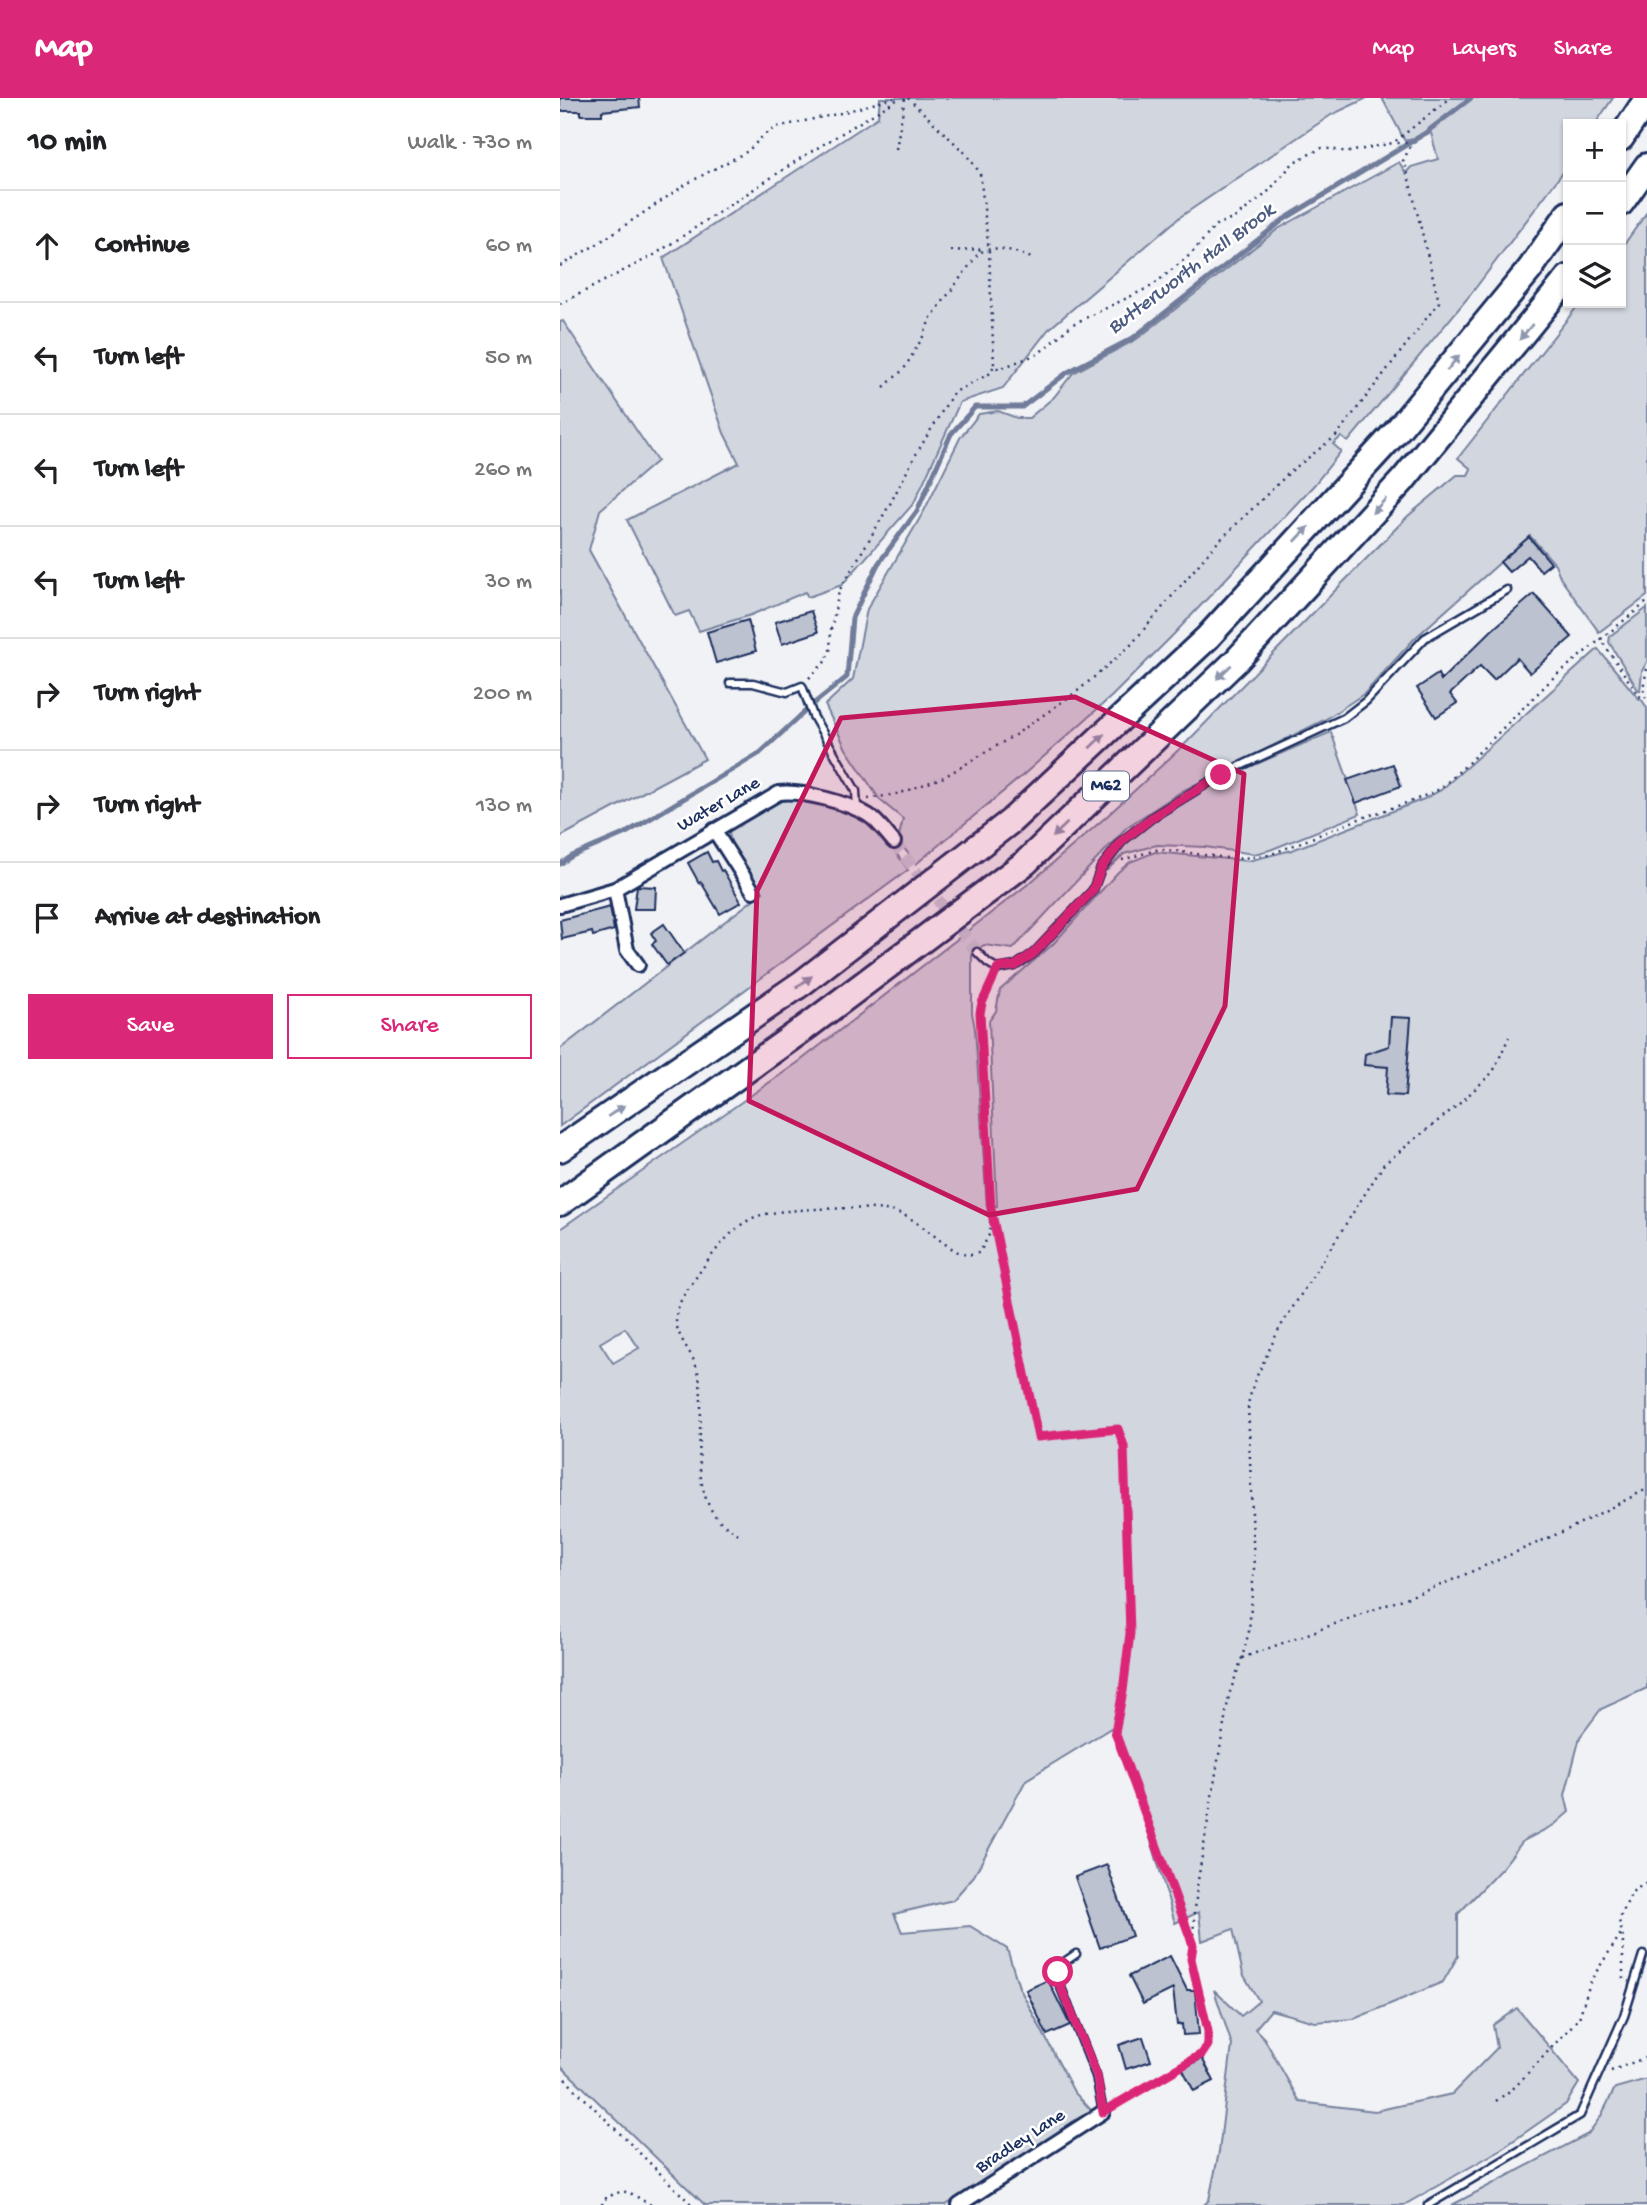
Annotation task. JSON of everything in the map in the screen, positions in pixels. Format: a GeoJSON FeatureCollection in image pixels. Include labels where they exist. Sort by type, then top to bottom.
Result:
{"type":"FeatureCollection","features":[{"type":"Feature","properties":{"kind":"highway"},"geometry":{"type":"LineString","coordinates":[[1626,130],[1647,99]]}},
{"type":"Feature","properties":{"kind":"highway"},"geometry":{"type":"LineString","coordinates":[[1626,197],[1647,166]]}},
{"type":"Feature","properties":{"kind":"highway","name":"M62"},"geometry":{"type":"LineString","coordinates":[[560,1149],[803,983],[1011,821],[1207,638],[1386,444],[1530,269],[1563,221]]}},
{"type":"Feature","properties":{"kind":"highway","name":"M62"},"geometry":{"type":"LineString","coordinates":[[560,1203],[809,1025],[1025,863],[1236,661],[1403,480],[1563,286]]}},
{"type":"Feature","properties":{"kind":"street","name":"Water Lane"},"geometry":{"type":"LineString","coordinates":[[560,905],[615,889],[779,793],[791,791],[857,805],[871,816],[894,842]]}},
{"type":"Feature","properties":{"kind":"street"},"geometry":{"type":"LineString","coordinates":[[714,830],[753,891]]}},
{"type":"Feature","properties":{"kind":"street"},"geometry":{"type":"LineString","coordinates":[[615,889],[627,950],[638,965]]}},
{"type":"Feature","properties":{"kind":"street","name":"Bradley Lane"},"geometry":{"type":"LineString","coordinates":[[959,2205],[1103,2112]]}},
{"type":"Feature","properties":{"kind":"lane"},"geometry":{"type":"LineString","coordinates":[[977,952],[998,968],[1015,966],[1034,953],[1093,890],[1101,868],[1122,841],[1154,816],[1221,775],[1344,718],[1366,701],[1425,638],[1507,590]]}},
{"type":"Feature","properties":{"kind":"lane"},"geometry":{"type":"LineString","coordinates":[[730,683],[753,683],[787,692],[802,686],[813,716],[856,791],[857,805]]}},
{"type":"Feature","properties":{"kind":"lane"},"geometry":{"type":"LineString","coordinates":[[1076,1954],[1060,1965],[1058,1980],[1097,2076],[1103,2112]]}},
{"type":"Feature","properties":{"kind":"lane"},"geometry":{"type":"LineString","coordinates":[[1428,2205],[1580,2115],[1630,1998],[1643,1955]]}},
{"type":"Feature","properties":{"kind":"path"},"geometry":{"type":"LineString","coordinates":[[560,266],[688,183],[748,151],[765,134],[777,127],[894,98]]}},
{"type":"Feature","properties":{"kind":"path"},"geometry":{"type":"LineString","coordinates":[[896,149],[904,98]]}},
{"type":"Feature","properties":{"kind":"path"},"geometry":{"type":"LineString","coordinates":[[802,686],[824,663],[830,652],[831,630],[839,591],[915,456],[953,393],[989,374],[994,366],[988,250],[980,173],[967,154],[904,98]]}},
{"type":"Feature","properties":{"kind":"path"},"geometry":{"type":"LineString","coordinates":[[560,304],[654,255],[804,156],[904,98]]}},
{"type":"Feature","properties":{"kind":"path"},"geometry":{"type":"LineString","coordinates":[[1393,143],[1450,98]]}},
{"type":"Feature","properties":{"kind":"path"},"geometry":{"type":"LineString","coordinates":[[857,805],[901,793],[944,776],[1015,734],[1079,690],[1130,646],[1215,545],[1290,472],[1336,436],[1439,302],[1403,161],[1410,147],[1393,143],[1349,152],[1322,148],[1294,162],[1266,194],[1233,219],[1217,224],[1191,254],[1152,286],[1073,324],[1038,354],[999,369],[994,366]]}},
{"type":"Feature","properties":{"kind":"path"},"geometry":{"type":"LineString","coordinates":[[951,251],[979,248],[981,253]]}},
{"type":"Feature","properties":{"kind":"path"},"geometry":{"type":"LineString","coordinates":[[884,387],[904,369],[930,319],[965,269],[981,253],[988,250],[1015,251],[1031,258]]}},
{"type":"Feature","properties":{"kind":"path"},"geometry":{"type":"LineString","coordinates":[[1122,860],[1159,849],[1235,859],[1269,855],[1359,818],[1440,789],[1554,677],[1647,602]]}},
{"type":"Feature","properties":{"kind":"path"},"geometry":{"type":"LineString","coordinates":[[1600,638],[1639,696],[1644,698]]}},
{"type":"Feature","properties":{"kind":"path"},"geometry":{"type":"LineString","coordinates":[[1647,669],[1643,688],[1647,703]]}},
{"type":"Feature","properties":{"kind":"path"},"geometry":{"type":"LineString","coordinates":[[738,1534],[714,1515],[702,1484],[699,1376],[676,1321],[683,1296],[705,1265],[738,1228],[771,1212],[865,1208],[894,1212],[920,1224],[960,1253],[971,1255],[980,1252],[990,1233],[991,1209],[980,1013],[998,968]]}},
{"type":"Feature","properties":{"kind":"path"},"geometry":{"type":"LineString","coordinates":[[1103,2112],[1202,2054],[1208,2045],[1208,2031],[1191,1959],[1197,1886],[1229,1695],[1249,1631],[1254,1569],[1248,1404],[1254,1382],[1279,1329],[1384,1164],[1459,1104],[1493,1072],[1509,1037]]}},
{"type":"Feature","properties":{"kind":"path"},"geometry":{"type":"LineString","coordinates":[[991,1209],[1038,1437],[1118,1429],[1124,1446],[1130,1633],[1115,1732],[1193,1945]]}},
{"type":"Feature","properties":{"kind":"path"},"geometry":{"type":"LineString","coordinates":[[1242,1658],[1441,1585],[1572,1528],[1647,1489]]}},
{"type":"Feature","properties":{"kind":"path"},"geometry":{"type":"LineString","coordinates":[[1630,1998],[1623,1987],[1622,1932],[1619,1920],[1632,1892],[1647,1882]]}},
{"type":"Feature","properties":{"kind":"path"},"geometry":{"type":"LineString","coordinates":[[1496,2101],[1515,2087],[1579,2018],[1591,1980],[1622,1932]]}},
{"type":"Feature","properties":{"kind":"path"},"geometry":{"type":"LineString","coordinates":[[1601,2071],[1616,2071],[1647,2057]]}},
{"type":"Feature","properties":{"kind":"path"},"geometry":{"type":"LineString","coordinates":[[560,2074],[692,2205]]}},
{"type":"Feature","properties":{"kind":"path"},"geometry":{"type":"LineString","coordinates":[[602,2205],[603,2200],[626,2190],[652,2205]]}},
{"type":"Feature","properties":{"kind":"highlighted area"},"geometry":{"type":"Polygon","coordinates":[[[1075,697],[1244,774],[1225,1006],[1137,1189],[989,1215],[749,1101],[757,891],[841,718],[1075,697]]]}},
{"type":"Feature","properties":{"kind":"shaded area"},"geometry":{"type":"Polygon","coordinates":[[[880,98],[1367,98],[1331,115],[1180,217],[1048,330],[1003,388],[960,402],[914,503],[842,585],[808,597],[805,592],[751,615],[699,631],[689,611],[675,616],[627,520],[739,463],[724,433],[663,258],[878,117],[880,98]]]}},
{"type":"Feature","properties":{"kind":"shaded area"},"geometry":{"type":"Polygon","coordinates":[[[1382,98],[1613,98],[1598,119],[1563,119],[1563,172],[1560,176],[1471,294],[1348,442],[1341,437],[1333,444],[1341,451],[1314,485],[1112,696],[1022,776],[916,864],[898,840],[903,819],[880,800],[846,749],[825,705],[853,679],[867,609],[924,511],[960,438],[979,414],[998,411],[1017,418],[1029,418],[1054,397],[1073,373],[1137,339],[1278,229],[1399,162],[1406,173],[1411,167],[1438,159],[1431,133],[1405,141],[1382,98]]]}},
{"type":"Feature","properties":{"kind":"shaded area"},"geometry":{"type":"Polygon","coordinates":[[[1647,212],[1647,596],[1599,632],[1561,579],[1555,564],[1530,536],[1415,638],[1365,693],[1326,719],[1182,791],[1127,827],[1013,949],[984,945],[972,953],[972,1013],[987,1205],[997,1206],[989,1021],[996,1011],[1000,990],[1053,944],[1130,862],[1155,852],[1248,861],[1292,850],[1424,799],[1441,790],[1598,649],[1647,708],[1647,1688],[1601,1709],[1580,1737],[1565,1795],[1569,1812],[1554,1825],[1523,1841],[1502,1868],[1458,1914],[1458,1956],[1443,1982],[1354,2019],[1315,2022],[1271,2010],[1255,2029],[1264,2038],[1300,2102],[1375,2111],[1452,2094],[1497,2048],[1493,2025],[1517,2008],[1579,2083],[1566,2104],[1500,2150],[1404,2205],[1204,2205],[1209,2200],[1219,2152],[1232,2045],[1214,1990],[1241,2016],[1259,2001],[1243,1974],[1233,1929],[1202,1941],[1199,1912],[1175,1923],[1144,1815],[1111,1728],[1026,1780],[974,1876],[953,1900],[894,1914],[902,1932],[970,1926],[1007,1949],[1019,1987],[1074,2092],[1092,2111],[946,2205],[705,2205],[560,2065],[560,1229],[800,1061],[1032,881],[1187,742],[1408,516],[1457,475],[1468,475],[1471,469],[1458,458],[1576,308],[1626,308],[1626,242],[1647,212]],[[625,1328],[600,1343],[613,1363],[639,1348],[625,1328]]]}},
{"type":"Feature","properties":{"kind":"shaded area"},"geometry":{"type":"Polygon","coordinates":[[[563,321],[657,461],[600,510],[589,550],[705,759],[560,837],[560,322],[563,321]]]}},
{"type":"Feature","properties":{"kind":"shaded area"},"geometry":{"type":"Polygon","coordinates":[[[1647,608],[1647,662],[1642,671],[1640,691],[1609,642],[1610,636],[1647,608]]]}},
{"type":"Feature","properties":{"kind":"shaded area"},"geometry":{"type":"Polygon","coordinates":[[[1331,732],[1360,814],[1254,854],[1205,847],[1157,845],[1124,854],[1106,871],[1125,845],[1160,817],[1210,784],[1331,732]]]}},
{"type":"Feature","properties":{"kind":"shaded area"},"geometry":{"type":"Polygon","coordinates":[[[780,797],[825,804],[859,815],[878,830],[908,870],[560,1126],[560,1049],[763,892],[735,851],[729,834],[730,827],[780,797]]]}},
{"type":"Feature","properties":{"kind":"shaded area"},"geometry":{"type":"Polygon","coordinates":[[[1647,2079],[1647,2205],[1452,2205],[1588,2134],[1615,2088],[1647,2079]]]}},
{"type":"Feature","properties":{"kind":"building"},"geometry":{"type":"Polygon","coordinates":[[[560,98],[639,98],[640,107],[602,111],[602,115],[581,115],[581,111],[560,111],[560,98]]]}},
{"type":"Feature","properties":{"kind":"building"},"geometry":{"type":"Polygon","coordinates":[[[1529,537],[1551,563],[1541,571],[1528,556],[1509,572],[1500,562],[1529,537]]]}},
{"type":"Feature","properties":{"kind":"building"},"geometry":{"type":"Polygon","coordinates":[[[1534,594],[1572,637],[1530,673],[1517,658],[1494,680],[1480,666],[1450,694],[1457,703],[1436,717],[1417,688],[1438,674],[1441,680],[1534,594]]]}},
{"type":"Feature","properties":{"kind":"building"},"geometry":{"type":"Polygon","coordinates":[[[811,611],[818,632],[782,644],[775,622],[811,611]]]}},
{"type":"Feature","properties":{"kind":"building"},"geometry":{"type":"Polygon","coordinates":[[[748,620],[756,651],[716,663],[707,632],[748,620]]]}},
{"type":"Feature","properties":{"kind":"building"},"geometry":{"type":"Polygon","coordinates":[[[1393,764],[1401,786],[1356,803],[1347,780],[1393,764]]]}},
{"type":"Feature","properties":{"kind":"building"},"geometry":{"type":"Polygon","coordinates":[[[707,852],[712,862],[716,861],[721,871],[723,870],[741,902],[720,914],[688,863],[707,852]]]}},
{"type":"Feature","properties":{"kind":"building"},"geometry":{"type":"Polygon","coordinates":[[[637,886],[656,887],[655,909],[634,909],[637,886]]]}},
{"type":"Feature","properties":{"kind":"building"},"geometry":{"type":"Polygon","coordinates":[[[610,907],[614,930],[593,936],[592,932],[562,939],[560,920],[610,907]]]}},
{"type":"Feature","properties":{"kind":"building"},"geometry":{"type":"Polygon","coordinates":[[[664,924],[684,953],[667,965],[652,944],[656,941],[651,933],[664,924]]]}},
{"type":"Feature","properties":{"kind":"building"},"geometry":{"type":"Polygon","coordinates":[[[1391,1017],[1411,1018],[1405,1096],[1386,1095],[1388,1067],[1364,1065],[1365,1054],[1389,1046],[1391,1017]]]}},
{"type":"Feature","properties":{"kind":"building"},"geometry":{"type":"Polygon","coordinates":[[[1107,1865],[1132,1936],[1100,1948],[1075,1877],[1107,1865]]]}},
{"type":"Feature","properties":{"kind":"building"},"geometry":{"type":"Polygon","coordinates":[[[1170,1956],[1187,1990],[1195,1990],[1199,2034],[1183,2035],[1182,2024],[1177,2025],[1173,1989],[1143,2004],[1129,1976],[1170,1956]]]}},
{"type":"Feature","properties":{"kind":"building"},"geometry":{"type":"Polygon","coordinates":[[[1048,1980],[1070,2025],[1047,2035],[1026,1990],[1048,1980]]]}},
{"type":"Feature","properties":{"kind":"building"},"geometry":{"type":"Polygon","coordinates":[[[1143,2037],[1151,2061],[1126,2069],[1119,2045],[1143,2037]]]}},
{"type":"Feature","properties":{"kind":"building"},"geometry":{"type":"Polygon","coordinates":[[[1202,2058],[1214,2081],[1194,2091],[1182,2068],[1202,2058]]]}},
{"type":"Feature","properties":{"kind":"waterway","name":"Butterworth Hall Brook"},"geometry":{"type":"LineString","coordinates":[[560,864],[572,856],[626,833],[760,753],[847,677],[852,618],[878,564],[917,511],[951,434],[975,407],[1022,407],[1068,372],[1133,338],[1283,220],[1424,134],[1471,98]]}},
{"type":"Feature","properties":{"kind":"tunnel"},"geometry":{"type":"LineString","coordinates":[[894,842],[977,952]]}},
{"type":"Feature","properties":{"kind":"route"},"geometry":{"type":"LineString","coordinates":[[1058,1972],[1058,1980],[1097,2076],[1103,2112],[1202,2054],[1208,2045],[1208,2031],[1191,1959],[1193,1945],[1115,1732],[1130,1633],[1124,1446],[1118,1429],[1038,1437],[991,1209],[980,1013],[998,968],[1015,966],[1034,953],[1093,890],[1101,868],[1122,841],[1154,816],[1221,775]]}}]}
